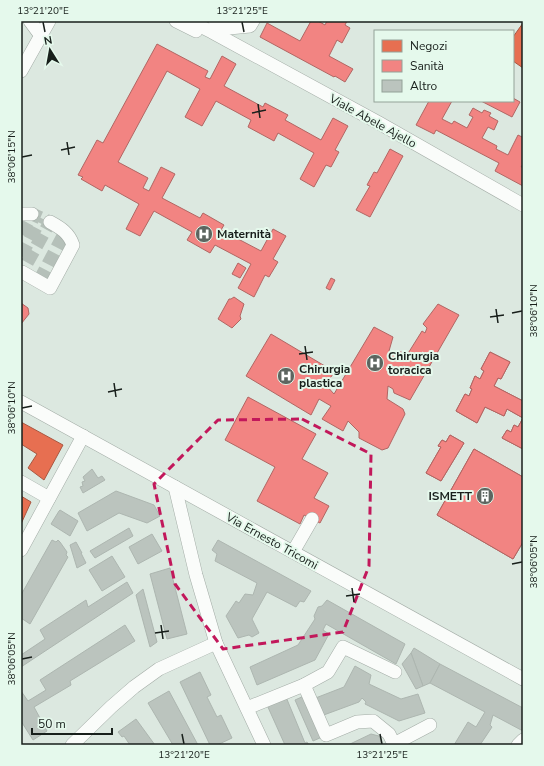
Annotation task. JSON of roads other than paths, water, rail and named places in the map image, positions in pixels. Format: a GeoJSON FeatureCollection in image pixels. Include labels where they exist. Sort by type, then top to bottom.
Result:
{"type":"FeatureCollection","features":[{"type":"Feature","properties":{"kind":"street"},"geometry":{"type":"LineString","coordinates":[[30,21],[41,36]]}},
{"type":"Feature","properties":{"kind":"street"},"geometry":{"type":"LineString","coordinates":[[21,71],[49,21]]}},
{"type":"Feature","properties":{"kind":"street","name":"Viale Abele Ajello"},"geometry":{"type":"LineString","coordinates":[[176,21],[210,38],[222,38]]}},
{"type":"Feature","properties":{"kind":"street","name":"Viale Abele Ajello"},"geometry":{"type":"LineString","coordinates":[[190,21],[379,123],[523,205]]}},
{"type":"Feature","properties":{"kind":"street"},"geometry":{"type":"LineString","coordinates":[[219,22],[229,28],[250,26],[253,21]]}},
{"type":"Feature","properties":{"kind":"street"},"geometry":{"type":"LineString","coordinates":[[22,272],[50,288],[73,245],[71,238],[50,222]]}},
{"type":"Feature","properties":{"kind":"street","name":"Via Ernesto Tricomi"},"geometry":{"type":"LineString","coordinates":[[21,402],[523,679]]}},
{"type":"Feature","properties":{"kind":"street"},"geometry":{"type":"LineString","coordinates":[[21,550],[83,436]]}},
{"type":"Feature","properties":{"kind":"street"},"geometry":{"type":"LineString","coordinates":[[21,482],[49,498]]}},
{"type":"Feature","properties":{"kind":"street"},"geometry":{"type":"LineString","coordinates":[[175,487],[196,575],[216,643],[264,745]]}},
{"type":"Feature","properties":{"kind":"street"},"geometry":{"type":"LineString","coordinates":[[293,552],[312,519]]}},
{"type":"Feature","properties":{"kind":"street"},"geometry":{"type":"LineString","coordinates":[[72,745],[111,707],[134,687],[159,669],[216,643]]}},
{"type":"Feature","properties":{"kind":"street"},"geometry":{"type":"LineString","coordinates":[[247,708],[304,685],[328,672],[343,647],[395,672]]}},
{"type":"Feature","properties":{"kind":"street"},"geometry":{"type":"LineString","coordinates":[[304,685],[326,735],[357,722],[373,721],[389,734],[394,744],[430,725]]}},
{"type":"Feature","properties":{"kind":"street"},"geometry":{"type":"LineString","coordinates":[[518,745],[523,740]]}},
{"type":"Feature","properties":{"kind":"tunnel"},"geometry":{"type":"LineString","coordinates":[[21,234],[32,214],[50,222],[22,272],[21,271]]}},
{"type":"Feature","properties":{"kind":"tunnel"},"geometry":{"type":"LineString","coordinates":[[21,256],[41,218]]}},
{"type":"Feature","properties":{"kind":"tunnel"},"geometry":{"type":"LineString","coordinates":[[39,281],[65,232]]}},
{"type":"Feature","properties":{"kind":"place","name":"Maternità"},"geometry":{"type":"Point","coordinates":[204,234]}},
{"type":"Feature","properties":{"kind":"place","name":"Chirurgia toracica"},"geometry":{"type":"Point","coordinates":[375,363]}},
{"type":"Feature","properties":{"kind":"place","name":"Chirurgia plastica"},"geometry":{"type":"Point","coordinates":[286,376]}},
{"type":"Feature","properties":{"kind":"place","name":"ISMETT"},"geometry":{"type":"Point","coordinates":[485,496]}}]}
